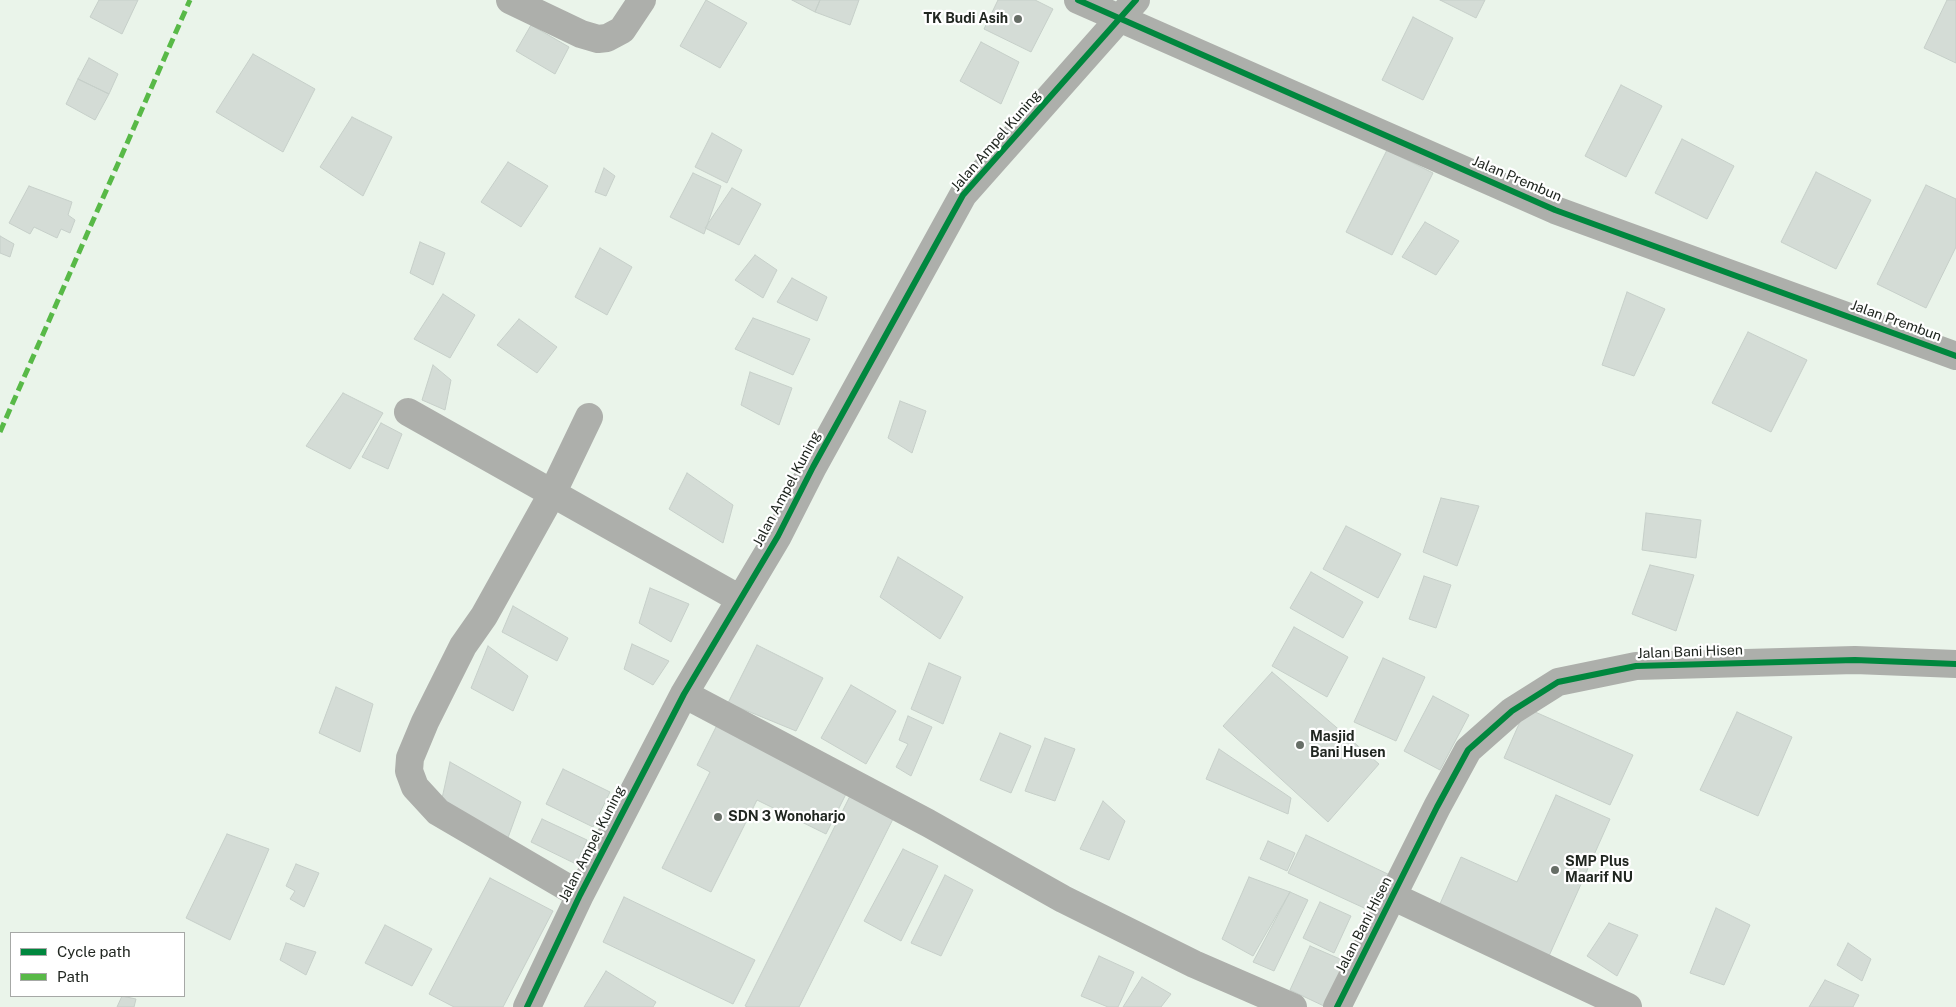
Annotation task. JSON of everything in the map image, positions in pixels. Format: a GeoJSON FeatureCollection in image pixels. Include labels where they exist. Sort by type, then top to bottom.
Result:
{"type":"FeatureCollection","features":[{"type":"Feature","properties":{"kind":"street"},"geometry":{"type":"LineString","coordinates":[[510,0],[580,34],[598,39],[607,38],[622,30],[642,0]]}},
{"type":"Feature","properties":{"kind":"street","name":"Jalan Prembun"},"geometry":{"type":"LineString","coordinates":[[1078,0],[1129,9],[1555,210],[1956,356]]}},
{"type":"Feature","properties":{"kind":"street","name":"Jalan Ampel Kuning"},"geometry":{"type":"LineString","coordinates":[[527,1007],[580,895],[684,694],[778,536],[822,450],[963,195],[1129,9]]}},
{"type":"Feature","properties":{"kind":"street"},"geometry":{"type":"LineString","coordinates":[[408,412],[740,599]]}},
{"type":"Feature","properties":{"kind":"street"},"geometry":{"type":"LineString","coordinates":[[580,895],[438,812],[415,787],[409,771],[410,758],[425,722],[463,646],[484,616],[552,494],[589,417]]}},
{"type":"Feature","properties":{"kind":"street","name":"Jalan Bani Hisen"},"geometry":{"type":"LineString","coordinates":[[1337,1007],[1437,807],[1468,750],[1512,711],[1558,682],[1636,666],[1854,660],[1954,666]]}},
{"type":"Feature","properties":{"kind":"street"},"geometry":{"type":"LineString","coordinates":[[684,694],[928,823],[1063,899],[1194,964],[1293,1007]]}},
{"type":"Feature","properties":{"kind":"street"},"geometry":{"type":"LineString","coordinates":[[1392,896],[1628,1007]]}},
{"type":"Feature","properties":{"kind":"building"},"geometry":{"type":"Polygon","coordinates":[[[99,0],[138,0],[122,34],[90,17],[99,0]]]}},
{"type":"Feature","properties":{"kind":"building"},"geometry":{"type":"Polygon","coordinates":[[[706,0],[747,23],[720,68],[680,46],[706,0]]]}},
{"type":"Feature","properties":{"kind":"building"},"geometry":{"type":"Polygon","coordinates":[[[792,0],[820,0],[815,12],[792,0]]]}},
{"type":"Feature","properties":{"kind":"building"},"geometry":{"type":"Polygon","coordinates":[[[820,0],[859,0],[850,25],[815,12],[820,0]]]}},
{"type":"Feature","properties":{"kind":"building","name":"TK Budi Asih"},"geometry":{"type":"Polygon","coordinates":[[[998,0],[1035,0],[1053,9],[1031,52],[984,29],[998,0]]]}},
{"type":"Feature","properties":{"kind":"building"},"geometry":{"type":"Polygon","coordinates":[[[1440,0],[1485,0],[1476,18],[1440,0]]]}},
{"type":"Feature","properties":{"kind":"building"},"geometry":{"type":"Polygon","coordinates":[[[1947,0],[1956,0],[1956,63],[1924,48],[1947,0]]]}},
{"type":"Feature","properties":{"kind":"building"},"geometry":{"type":"Polygon","coordinates":[[[1413,17],[1453,38],[1423,100],[1382,80],[1413,17]]]}},
{"type":"Feature","properties":{"kind":"building"},"geometry":{"type":"Polygon","coordinates":[[[531,25],[569,47],[555,74],[516,51],[531,25]]]}},
{"type":"Feature","properties":{"kind":"building"},"geometry":{"type":"Polygon","coordinates":[[[981,42],[1019,62],[1001,104],[960,81],[981,42]]]}},
{"type":"Feature","properties":{"kind":"building"},"geometry":{"type":"Polygon","coordinates":[[[253,54],[315,89],[283,152],[216,112],[253,54]]]}},
{"type":"Feature","properties":{"kind":"building"},"geometry":{"type":"Polygon","coordinates":[[[89,58],[118,74],[109,94],[78,79],[89,58]]]}},
{"type":"Feature","properties":{"kind":"building"},"geometry":{"type":"Polygon","coordinates":[[[78,79],[109,94],[95,120],[66,104],[78,79]]]}},
{"type":"Feature","properties":{"kind":"building"},"geometry":{"type":"Polygon","coordinates":[[[1621,85],[1662,106],[1626,177],[1585,156],[1621,85]]]}},
{"type":"Feature","properties":{"kind":"building"},"geometry":{"type":"Polygon","coordinates":[[[352,117],[392,137],[363,196],[320,167],[352,117]]]}},
{"type":"Feature","properties":{"kind":"building"},"geometry":{"type":"Polygon","coordinates":[[[712,133],[742,150],[727,183],[695,167],[712,133]]]}},
{"type":"Feature","properties":{"kind":"building"},"geometry":{"type":"Polygon","coordinates":[[[1682,139],[1734,166],[1707,219],[1655,193],[1682,139]]]}},
{"type":"Feature","properties":{"kind":"building"},"geometry":{"type":"Polygon","coordinates":[[[1387,150],[1433,173],[1392,255],[1346,232],[1387,150]]]}},
{"type":"Feature","properties":{"kind":"building"},"geometry":{"type":"Polygon","coordinates":[[[508,162],[548,186],[521,227],[481,202],[508,162]]]}},
{"type":"Feature","properties":{"kind":"building"},"geometry":{"type":"Polygon","coordinates":[[[604,168],[615,176],[606,196],[595,192],[604,168]]]}},
{"type":"Feature","properties":{"kind":"building"},"geometry":{"type":"Polygon","coordinates":[[[1816,172],[1871,200],[1836,269],[1781,242],[1816,172]]]}},
{"type":"Feature","properties":{"kind":"building"},"geometry":{"type":"Polygon","coordinates":[[[693,173],[721,186],[704,234],[670,217],[693,173]]]}},
{"type":"Feature","properties":{"kind":"building"},"geometry":{"type":"Polygon","coordinates":[[[1926,185],[1956,199],[1956,247],[1926,308],[1877,284],[1926,185]]]}},
{"type":"Feature","properties":{"kind":"building"},"geometry":{"type":"Polygon","coordinates":[[[29,186],[72,202],[68,215],[75,220],[70,233],[61,229],[57,238],[34,227],[30,234],[9,223],[29,186]]]}},
{"type":"Feature","properties":{"kind":"building"},"geometry":{"type":"Polygon","coordinates":[[[732,188],[761,204],[739,245],[705,228],[732,188]]]}},
{"type":"Feature","properties":{"kind":"building"},"geometry":{"type":"Polygon","coordinates":[[[1425,222],[1459,241],[1436,275],[1402,257],[1425,222]]]}},
{"type":"Feature","properties":{"kind":"building"},"geometry":{"type":"Polygon","coordinates":[[[0,236],[14,244],[10,257],[0,253],[0,236]]]}},
{"type":"Feature","properties":{"kind":"building"},"geometry":{"type":"Polygon","coordinates":[[[420,242],[445,253],[433,285],[410,273],[420,242]]]}},
{"type":"Feature","properties":{"kind":"building"},"geometry":{"type":"Polygon","coordinates":[[[600,248],[632,267],[607,315],[575,297],[600,248]]]}},
{"type":"Feature","properties":{"kind":"building"},"geometry":{"type":"Polygon","coordinates":[[[755,255],[777,270],[763,298],[735,280],[755,255]]]}},
{"type":"Feature","properties":{"kind":"building"},"geometry":{"type":"Polygon","coordinates":[[[792,278],[827,297],[817,321],[777,302],[792,278]]]}},
{"type":"Feature","properties":{"kind":"building"},"geometry":{"type":"Polygon","coordinates":[[[1627,292],[1665,309],[1634,376],[1602,365],[1627,292]]]}},
{"type":"Feature","properties":{"kind":"building"},"geometry":{"type":"Polygon","coordinates":[[[443,294],[475,315],[450,358],[414,339],[443,294]]]}},
{"type":"Feature","properties":{"kind":"building"},"geometry":{"type":"Polygon","coordinates":[[[753,318],[810,339],[793,375],[735,349],[753,318]]]}},
{"type":"Feature","properties":{"kind":"building"},"geometry":{"type":"Polygon","coordinates":[[[519,319],[557,347],[537,373],[497,345],[519,319]]]}},
{"type":"Feature","properties":{"kind":"building"},"geometry":{"type":"Polygon","coordinates":[[[1748,332],[1807,360],[1771,432],[1712,403],[1748,332]]]}},
{"type":"Feature","properties":{"kind":"building"},"geometry":{"type":"Polygon","coordinates":[[[433,365],[451,380],[445,410],[422,400],[433,365]]]}},
{"type":"Feature","properties":{"kind":"building"},"geometry":{"type":"Polygon","coordinates":[[[750,372],[792,388],[779,425],[741,405],[750,372]]]}},
{"type":"Feature","properties":{"kind":"building"},"geometry":{"type":"Polygon","coordinates":[[[343,393],[383,413],[350,469],[306,446],[343,393]]]}},
{"type":"Feature","properties":{"kind":"building"},"geometry":{"type":"Polygon","coordinates":[[[900,401],[926,411],[912,453],[888,438],[900,401]]]}},
{"type":"Feature","properties":{"kind":"building"},"geometry":{"type":"Polygon","coordinates":[[[381,423],[402,434],[388,469],[362,457],[381,423]]]}},
{"type":"Feature","properties":{"kind":"building"},"geometry":{"type":"Polygon","coordinates":[[[687,473],[733,505],[723,543],[669,509],[687,473]]]}},
{"type":"Feature","properties":{"kind":"building"},"geometry":{"type":"Polygon","coordinates":[[[1441,498],[1479,506],[1457,566],[1423,552],[1441,498]]]}},
{"type":"Feature","properties":{"kind":"building"},"geometry":{"type":"Polygon","coordinates":[[[1646,513],[1701,520],[1696,558],[1642,550],[1646,513]]]}},
{"type":"Feature","properties":{"kind":"building"},"geometry":{"type":"Polygon","coordinates":[[[1346,526],[1401,554],[1378,598],[1323,569],[1346,526]]]}},
{"type":"Feature","properties":{"kind":"building"},"geometry":{"type":"Polygon","coordinates":[[[898,557],[963,597],[940,639],[880,597],[898,557]]]}},
{"type":"Feature","properties":{"kind":"building"},"geometry":{"type":"Polygon","coordinates":[[[1650,565],[1694,575],[1676,631],[1632,614],[1650,565]]]}},
{"type":"Feature","properties":{"kind":"building"},"geometry":{"type":"Polygon","coordinates":[[[1311,572],[1363,602],[1343,638],[1290,608],[1311,572]]]}},
{"type":"Feature","properties":{"kind":"building"},"geometry":{"type":"Polygon","coordinates":[[[1424,576],[1451,585],[1436,628],[1409,619],[1424,576]]]}},
{"type":"Feature","properties":{"kind":"building"},"geometry":{"type":"Polygon","coordinates":[[[650,588],[689,604],[671,642],[639,623],[650,588]]]}},
{"type":"Feature","properties":{"kind":"building"},"geometry":{"type":"Polygon","coordinates":[[[513,606],[568,638],[557,661],[502,632],[513,606]]]}},
{"type":"Feature","properties":{"kind":"building"},"geometry":{"type":"Polygon","coordinates":[[[1294,627],[1348,657],[1327,697],[1272,666],[1294,627]]]}},
{"type":"Feature","properties":{"kind":"building"},"geometry":{"type":"Polygon","coordinates":[[[632,644],[669,661],[653,685],[624,669],[632,644]]]}},
{"type":"Feature","properties":{"kind":"building"},"geometry":{"type":"Polygon","coordinates":[[[757,645],[823,678],[796,731],[728,703],[757,645]]]}},
{"type":"Feature","properties":{"kind":"building"},"geometry":{"type":"Polygon","coordinates":[[[488,646],[528,676],[513,711],[471,688],[488,646]]]}},
{"type":"Feature","properties":{"kind":"building"},"geometry":{"type":"Polygon","coordinates":[[[1383,658],[1425,677],[1396,741],[1354,722],[1383,658]]]}},
{"type":"Feature","properties":{"kind":"building"},"geometry":{"type":"Polygon","coordinates":[[[929,663],[961,677],[943,724],[911,709],[929,663]]]}},
{"type":"Feature","properties":{"kind":"building","name":"Masjid Bani Husen"},"geometry":{"type":"Polygon","coordinates":[[[1272,672],[1379,764],[1328,822],[1223,726],[1272,672]]]}},
{"type":"Feature","properties":{"kind":"building"},"geometry":{"type":"Polygon","coordinates":[[[851,685],[896,711],[866,764],[821,738],[851,685]]]}},
{"type":"Feature","properties":{"kind":"building"},"geometry":{"type":"Polygon","coordinates":[[[336,687],[373,704],[360,752],[319,733],[336,687]]]}},
{"type":"Feature","properties":{"kind":"building"},"geometry":{"type":"Polygon","coordinates":[[[1433,696],[1469,715],[1440,770],[1404,751],[1433,696]]]}},
{"type":"Feature","properties":{"kind":"building"},"geometry":{"type":"Polygon","coordinates":[[[1526,708],[1633,755],[1610,805],[1504,758],[1526,708]]]}},
{"type":"Feature","properties":{"kind":"building"},"geometry":{"type":"Polygon","coordinates":[[[1737,712],[1792,737],[1758,816],[1700,790],[1737,712]]]}},
{"type":"Feature","properties":{"kind":"building"},"geometry":{"type":"Polygon","coordinates":[[[908,716],[932,727],[911,776],[896,767],[908,744],[899,740],[908,716]]]}},
{"type":"Feature","properties":{"kind":"building","name":"SDN 3 Wonoharjo"},"geometry":{"type":"Polygon","coordinates":[[[717,725],[848,790],[826,834],[757,800],[711,892],[662,868],[710,772],[697,765],[717,725]]]}},
{"type":"Feature","properties":{"kind":"building"},"geometry":{"type":"Polygon","coordinates":[[[1000,733],[1031,746],[1011,793],[980,780],[1000,733]]]}},
{"type":"Feature","properties":{"kind":"building"},"geometry":{"type":"Polygon","coordinates":[[[1045,738],[1075,749],[1055,801],[1025,791],[1045,738]]]}},
{"type":"Feature","properties":{"kind":"building"},"geometry":{"type":"Polygon","coordinates":[[[1219,749],[1291,798],[1288,814],[1206,779],[1219,749]]]}},
{"type":"Feature","properties":{"kind":"building"},"geometry":{"type":"Polygon","coordinates":[[[450,762],[521,802],[506,843],[441,803],[450,762]]]}},
{"type":"Feature","properties":{"kind":"building"},"geometry":{"type":"Polygon","coordinates":[[[563,769],[610,792],[593,827],[546,804],[563,769]]]}},
{"type":"Feature","properties":{"kind":"building","name":"SDN 3 Wonoharjo"},"geometry":{"type":"Polygon","coordinates":[[[852,792],[896,813],[799,1007],[745,1006],[852,792]]]}},
{"type":"Feature","properties":{"kind":"building","name":"SMP Plus Maarif NU"},"geometry":{"type":"Polygon","coordinates":[[[1556,795],[1610,819],[1549,956],[1439,906],[1461,857],[1517,882],[1556,795]]]}},
{"type":"Feature","properties":{"kind":"building"},"geometry":{"type":"Polygon","coordinates":[[[1103,801],[1125,821],[1109,860],[1080,849],[1103,801]]]}},
{"type":"Feature","properties":{"kind":"building"},"geometry":{"type":"Polygon","coordinates":[[[542,819],[587,840],[576,864],[531,842],[542,819]]]}},
{"type":"Feature","properties":{"kind":"building"},"geometry":{"type":"Polygon","coordinates":[[[227,834],[269,849],[230,940],[186,918],[227,834]]]}},
{"type":"Feature","properties":{"kind":"building"},"geometry":{"type":"Polygon","coordinates":[[[1306,835],[1392,876],[1375,913],[1288,873],[1306,835]]]}},
{"type":"Feature","properties":{"kind":"building"},"geometry":{"type":"Polygon","coordinates":[[[1268,841],[1295,853],[1287,871],[1260,859],[1268,841]]]}},
{"type":"Feature","properties":{"kind":"building"},"geometry":{"type":"Polygon","coordinates":[[[903,849],[938,866],[901,941],[864,921],[903,849]]]}},
{"type":"Feature","properties":{"kind":"building"},"geometry":{"type":"Polygon","coordinates":[[[296,864],[319,873],[304,907],[290,899],[295,891],[286,886],[296,864]]]}},
{"type":"Feature","properties":{"kind":"building"},"geometry":{"type":"Polygon","coordinates":[[[945,875],[973,890],[941,956],[911,943],[945,875]]]}},
{"type":"Feature","properties":{"kind":"building"},"geometry":{"type":"Polygon","coordinates":[[[1249,877],[1290,892],[1253,956],[1222,939],[1249,877]]]}},
{"type":"Feature","properties":{"kind":"building"},"geometry":{"type":"Polygon","coordinates":[[[490,878],[553,911],[503,1007],[454,1007],[429,994],[490,878]]]}},
{"type":"Feature","properties":{"kind":"building"},"geometry":{"type":"Polygon","coordinates":[[[1290,892],[1308,900],[1274,971],[1253,962],[1290,892]]]}},
{"type":"Feature","properties":{"kind":"building"},"geometry":{"type":"Polygon","coordinates":[[[624,897],[755,960],[733,1004],[603,942],[624,897]]]}},
{"type":"Feature","properties":{"kind":"building"},"geometry":{"type":"Polygon","coordinates":[[[1320,902],[1351,916],[1334,953],[1303,938],[1320,902]]]}},
{"type":"Feature","properties":{"kind":"building"},"geometry":{"type":"Polygon","coordinates":[[[1716,908],[1750,925],[1724,985],[1690,973],[1716,908]]]}},
{"type":"Feature","properties":{"kind":"building"},"geometry":{"type":"Polygon","coordinates":[[[1609,923],[1638,935],[1617,976],[1587,956],[1609,923]]]}},
{"type":"Feature","properties":{"kind":"building"},"geometry":{"type":"Polygon","coordinates":[[[385,925],[432,949],[412,986],[365,963],[385,925]]]}},
{"type":"Feature","properties":{"kind":"building"},"geometry":{"type":"Polygon","coordinates":[[[286,943],[316,952],[306,975],[280,960],[286,943]]]}},
{"type":"Feature","properties":{"kind":"building"},"geometry":{"type":"Polygon","coordinates":[[[1848,943],[1871,959],[1862,981],[1837,965],[1848,943]]]}},
{"type":"Feature","properties":{"kind":"building"},"geometry":{"type":"Polygon","coordinates":[[[1310,946],[1347,962],[1326,1007],[1290,990],[1310,946]]]}},
{"type":"Feature","properties":{"kind":"building"},"geometry":{"type":"Polygon","coordinates":[[[1099,956],[1134,972],[1118,1007],[1108,1007],[1081,996],[1099,956]]]}},
{"type":"Feature","properties":{"kind":"building"},"geometry":{"type":"Polygon","coordinates":[[[606,971],[656,1002],[653,1007],[584,1007],[606,971]]]}},
{"type":"Feature","properties":{"kind":"building"},"geometry":{"type":"Polygon","coordinates":[[[1142,977],[1171,994],[1161,1007],[1123,1007],[1142,977]]]}},
{"type":"Feature","properties":{"kind":"building"},"geometry":{"type":"Polygon","coordinates":[[[1825,980],[1859,995],[1853,1007],[1809,1007],[1825,980]]]}},
{"type":"Feature","properties":{"kind":"building"},"geometry":{"type":"Polygon","coordinates":[[[122,997],[136,999],[134,1007],[117,1007],[122,997]]]}},
{"type":"Feature","properties":{"kind":"marked path"},"geometry":{"type":"LineString","coordinates":[[0,432],[190,0]]}},
{"type":"Feature","properties":{"kind":"cycle path"},"geometry":{"type":"LineString","coordinates":[[1078,0],[1555,210],[1956,356]]}},
{"type":"Feature","properties":{"kind":"cycle path"},"geometry":{"type":"LineString","coordinates":[[527,1007],[580,895],[684,694],[778,536],[813,467],[963,195],[1136,0]]}},
{"type":"Feature","properties":{"kind":"cycle path"},"geometry":{"type":"LineString","coordinates":[[1337,1007],[1437,807],[1468,750],[1512,711],[1558,682],[1636,666],[1855,660],[1956,664]]}},
{"type":"Feature","properties":{"kind":"place","name":"TK Budi Asih"},"geometry":{"type":"Point","coordinates":[1018,19]}},
{"type":"Feature","properties":{"kind":"place","name":"Masjid Bani Husen"},"geometry":{"type":"Point","coordinates":[1300,745]}},
{"type":"Feature","properties":{"kind":"place","name":"SDN 3 Wonoharjo"},"geometry":{"type":"Point","coordinates":[718,817]}},
{"type":"Feature","properties":{"kind":"place","name":"SMP Plus Maarif NU"},"geometry":{"type":"Point","coordinates":[1555,870]}}]}
